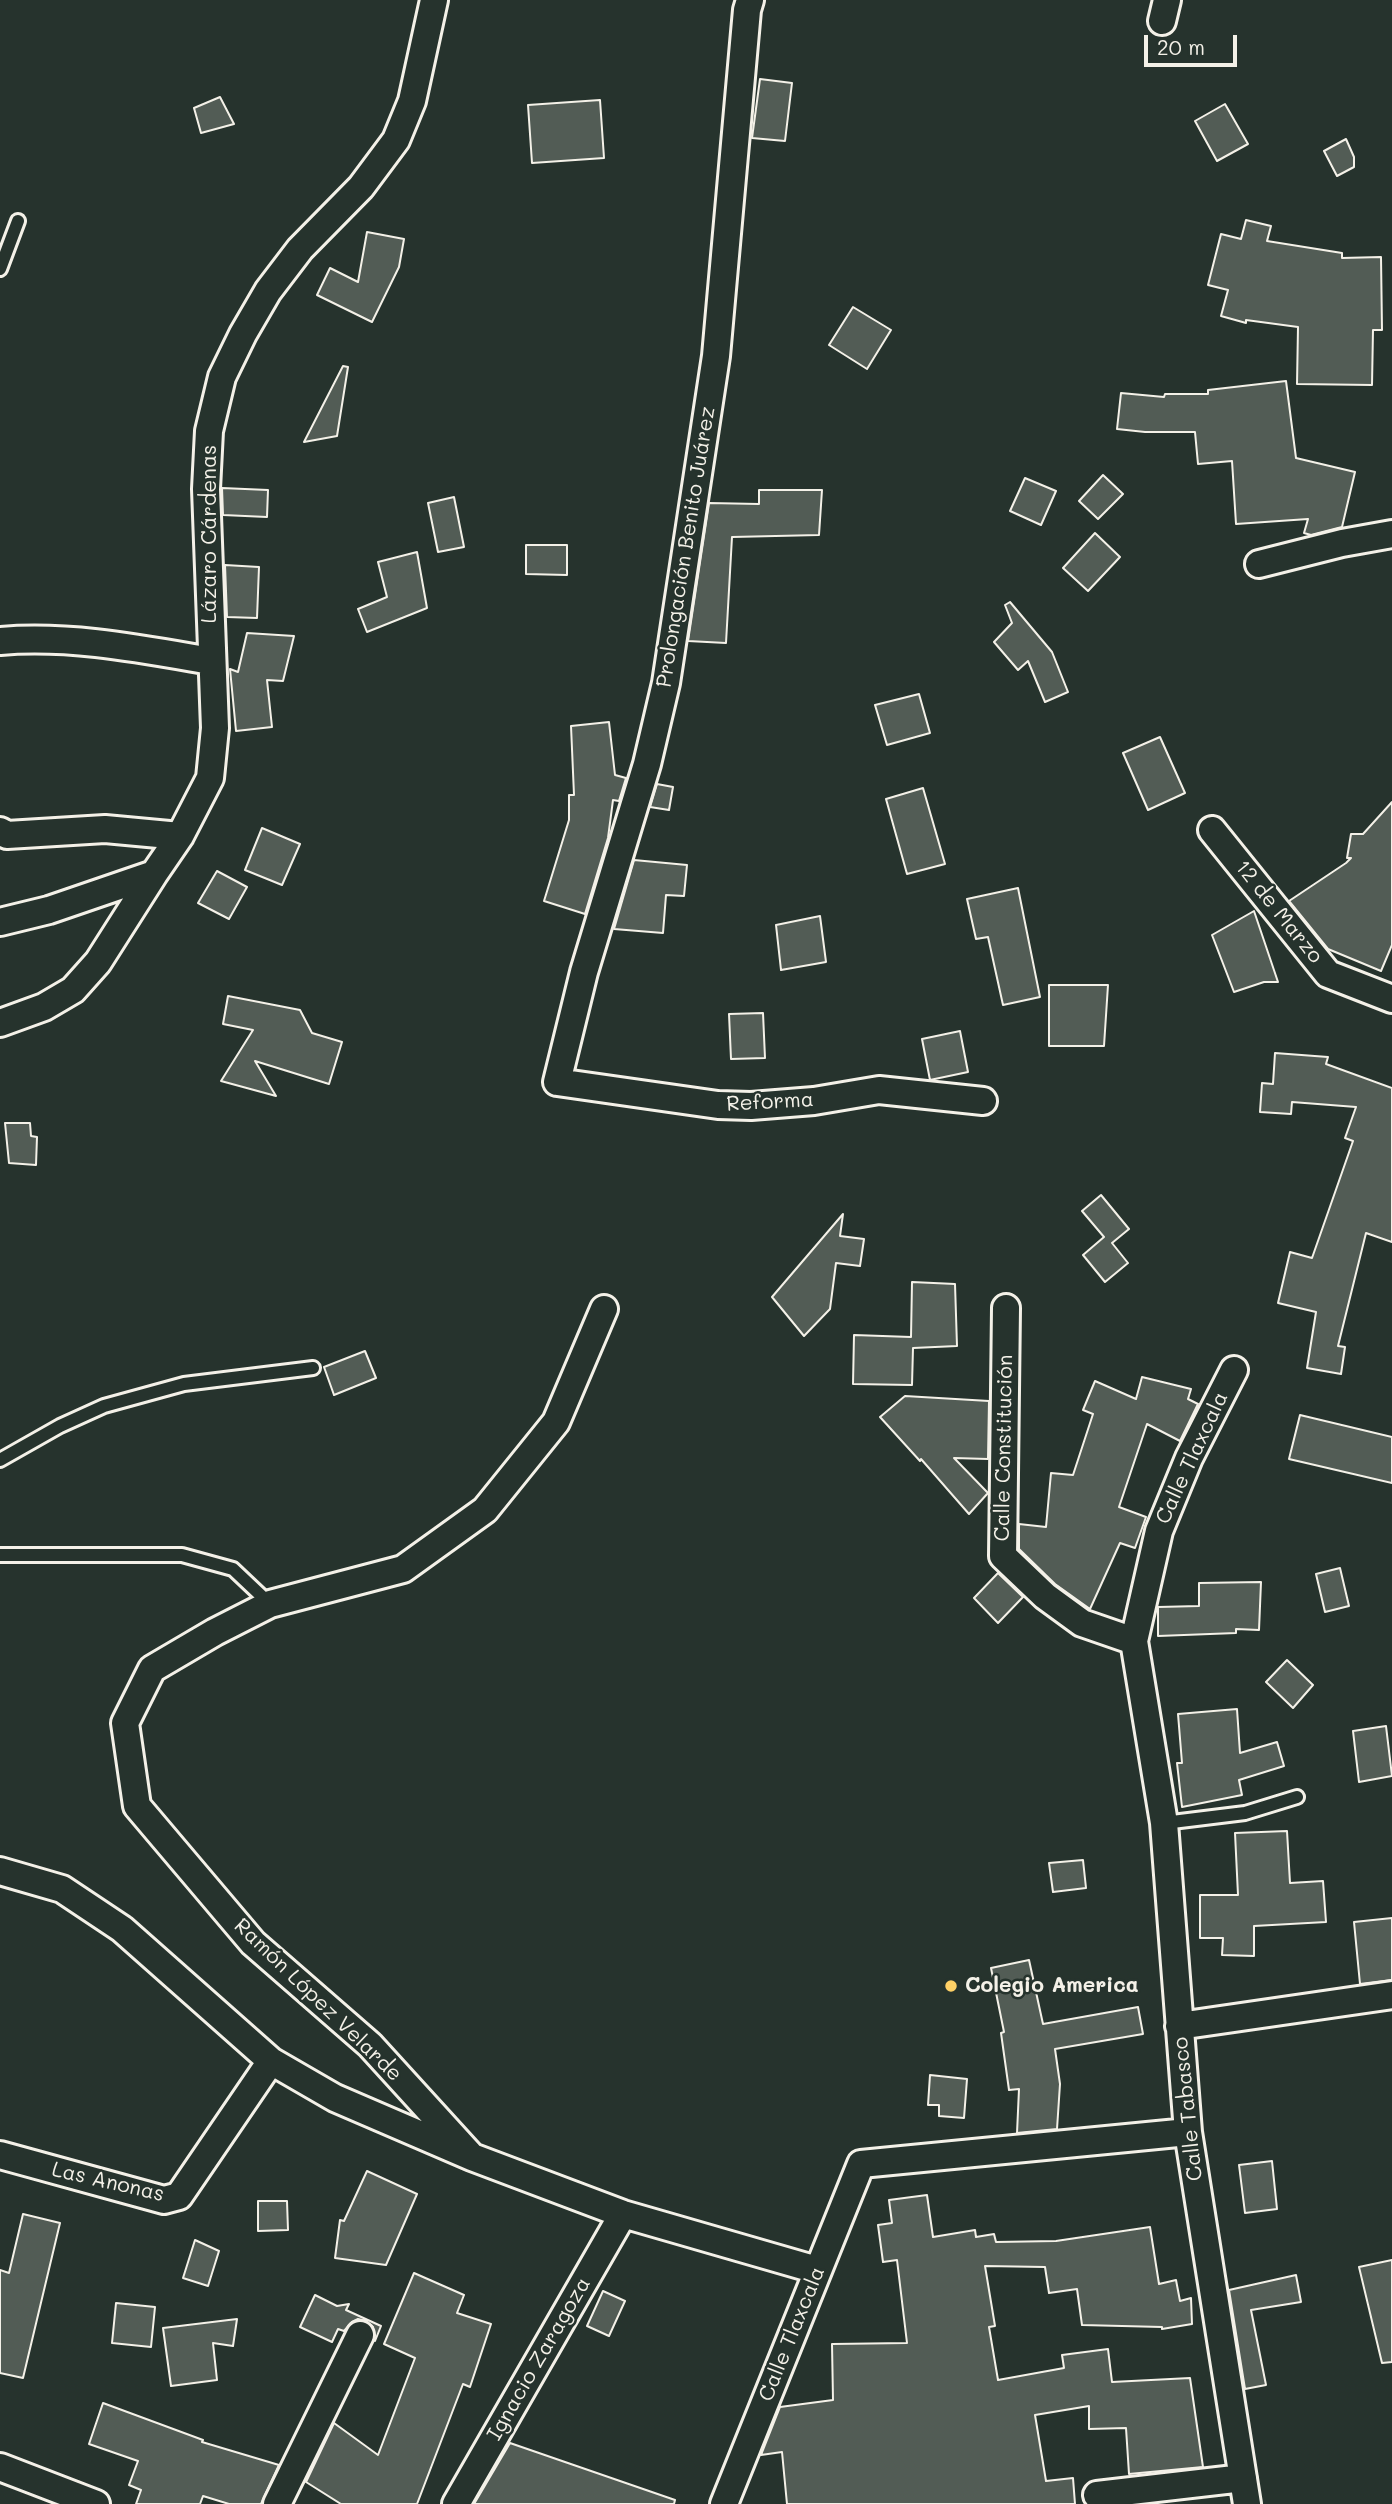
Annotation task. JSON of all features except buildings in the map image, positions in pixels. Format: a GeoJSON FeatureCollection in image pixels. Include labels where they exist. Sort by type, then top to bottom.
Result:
{"type":"FeatureCollection","features":[{"type":"Feature","properties":{"kind":"street","name":"Lázaro Cárdenas"},"geometry":{"type":"LineString","coordinates":[[0,1023],[44,1007],[73,990],[98,962],[180,836],[209,778],[215,728],[206,489],[209,431],[222,377],[268,291],[300,249],[361,187],[396,140],[412,101],[434,0]]}},
{"type":"Feature","properties":{"kind":"street","name":"Prolongación Benito Juárez"},"geometry":{"type":"LineString","coordinates":[[557,1082],[584,972],[647,764],[666,683],[716,356],[750,0]]}},
{"type":"Feature","properties":{"kind":"street"},"geometry":{"type":"LineString","coordinates":[[1259,564],[1342,543],[1392,534]]}},
{"type":"Feature","properties":{"kind":"street"},"geometry":{"type":"LineString","coordinates":[[0,641],[36,638],[117,644],[211,661]]}},
{"type":"Feature","properties":{"kind":"street"},"geometry":{"type":"LineString","coordinates":[[0,831],[7,835],[106,829],[180,836]]}},
{"type":"Feature","properties":{"kind":"street","name":"12 de Marzo"},"geometry":{"type":"LineString","coordinates":[[1212,830],[1328,974],[1392,999]]}},
{"type":"Feature","properties":{"kind":"street"},"geometry":{"type":"LineString","coordinates":[[0,922],[48,910],[154,874]]}},
{"type":"Feature","properties":{"kind":"street","name":"Reforma"},"geometry":{"type":"LineString","coordinates":[[557,1082],[718,1105],[751,1106],[814,1101],[878,1090],[983,1101]]}},
{"type":"Feature","properties":{"kind":"street","name":"Calle Constitución"},"geometry":{"type":"LineString","coordinates":[[1006,1308],[1003,1556],[1045,1596],[1082,1623],[1134,1642]]}},
{"type":"Feature","properties":{"kind":"street","name":"Ramón López Velarde"},"geometry":{"type":"LineString","coordinates":[[472,2157],[370,2045],[253,1943],[136,1806],[125,1723],[152,1669],[270,1604],[403,1569],[485,1510],[556,1422],[604,1309]]}},
{"type":"Feature","properties":{"kind":"street","name":"Calle Tlaxcala"},"geometry":{"type":"LineString","coordinates":[[1145,1713],[1134,1642],[1159,1531],[1189,1458],[1234,1370]]}},
{"type":"Feature","properties":{"kind":"street","name":"Calle Tabasco"},"geometry":{"type":"LineString","coordinates":[[1145,1713],[1164,1823],[1188,2132],[1245,2491]]}},
{"type":"Feature","properties":{"kind":"street","name":"Ramón López Velarde"},"geometry":{"type":"LineString","coordinates":[[0,1871],[62,1889],[122,1929],[271,2061],[334,2098],[472,2157],[623,2214],[817,2270]]}},
{"type":"Feature","properties":{"kind":"street"},"geometry":{"type":"LineString","coordinates":[[1179,2026],[1392,1995]]}},
{"type":"Feature","properties":{"kind":"street","name":"Las Anonas"},"geometry":{"type":"LineString","coordinates":[[0,2155],[164,2200],[179,2196],[271,2061]]}},
{"type":"Feature","properties":{"kind":"street","name":"Calle Tlaxcala"},"geometry":{"type":"LineString","coordinates":[[724,2504],[861,2164],[1188,2132]]}},
{"type":"Feature","properties":{"kind":"street","name":"Ignacio Zaragoza"},"geometry":{"type":"LineString","coordinates":[[456,2504],[623,2214]]}},
{"type":"Feature","properties":{"kind":"street"},"geometry":{"type":"LineString","coordinates":[[277,2504],[360,2335]]}},
{"type":"Feature","properties":{"kind":"street"},"geometry":{"type":"LineString","coordinates":[[0,2467],[96,2504]]}},
{"type":"Feature","properties":{"kind":"street"},"geometry":{"type":"LineString","coordinates":[[1097,2495],[1245,2491]]}},
{"type":"Feature","properties":{"kind":"lane"},"geometry":{"type":"LineString","coordinates":[[0,270],[18,221]]}},
{"type":"Feature","properties":{"kind":"lane"},"geometry":{"type":"LineString","coordinates":[[0,1460],[60,1426],[104,1406],[184,1384],[313,1368]]}},
{"type":"Feature","properties":{"kind":"lane"},"geometry":{"type":"LineString","coordinates":[[0,1555],[182,1555],[233,1569],[270,1604]]}},
{"type":"Feature","properties":{"kind":"lane"},"geometry":{"type":"LineString","coordinates":[[1164,1823],[1245,1813],[1297,1797]]}},
{"type":"Feature","properties":{"kind":"place","name":"Colegio America"},"geometry":{"type":"Point","coordinates":[951,1986]}}]}
